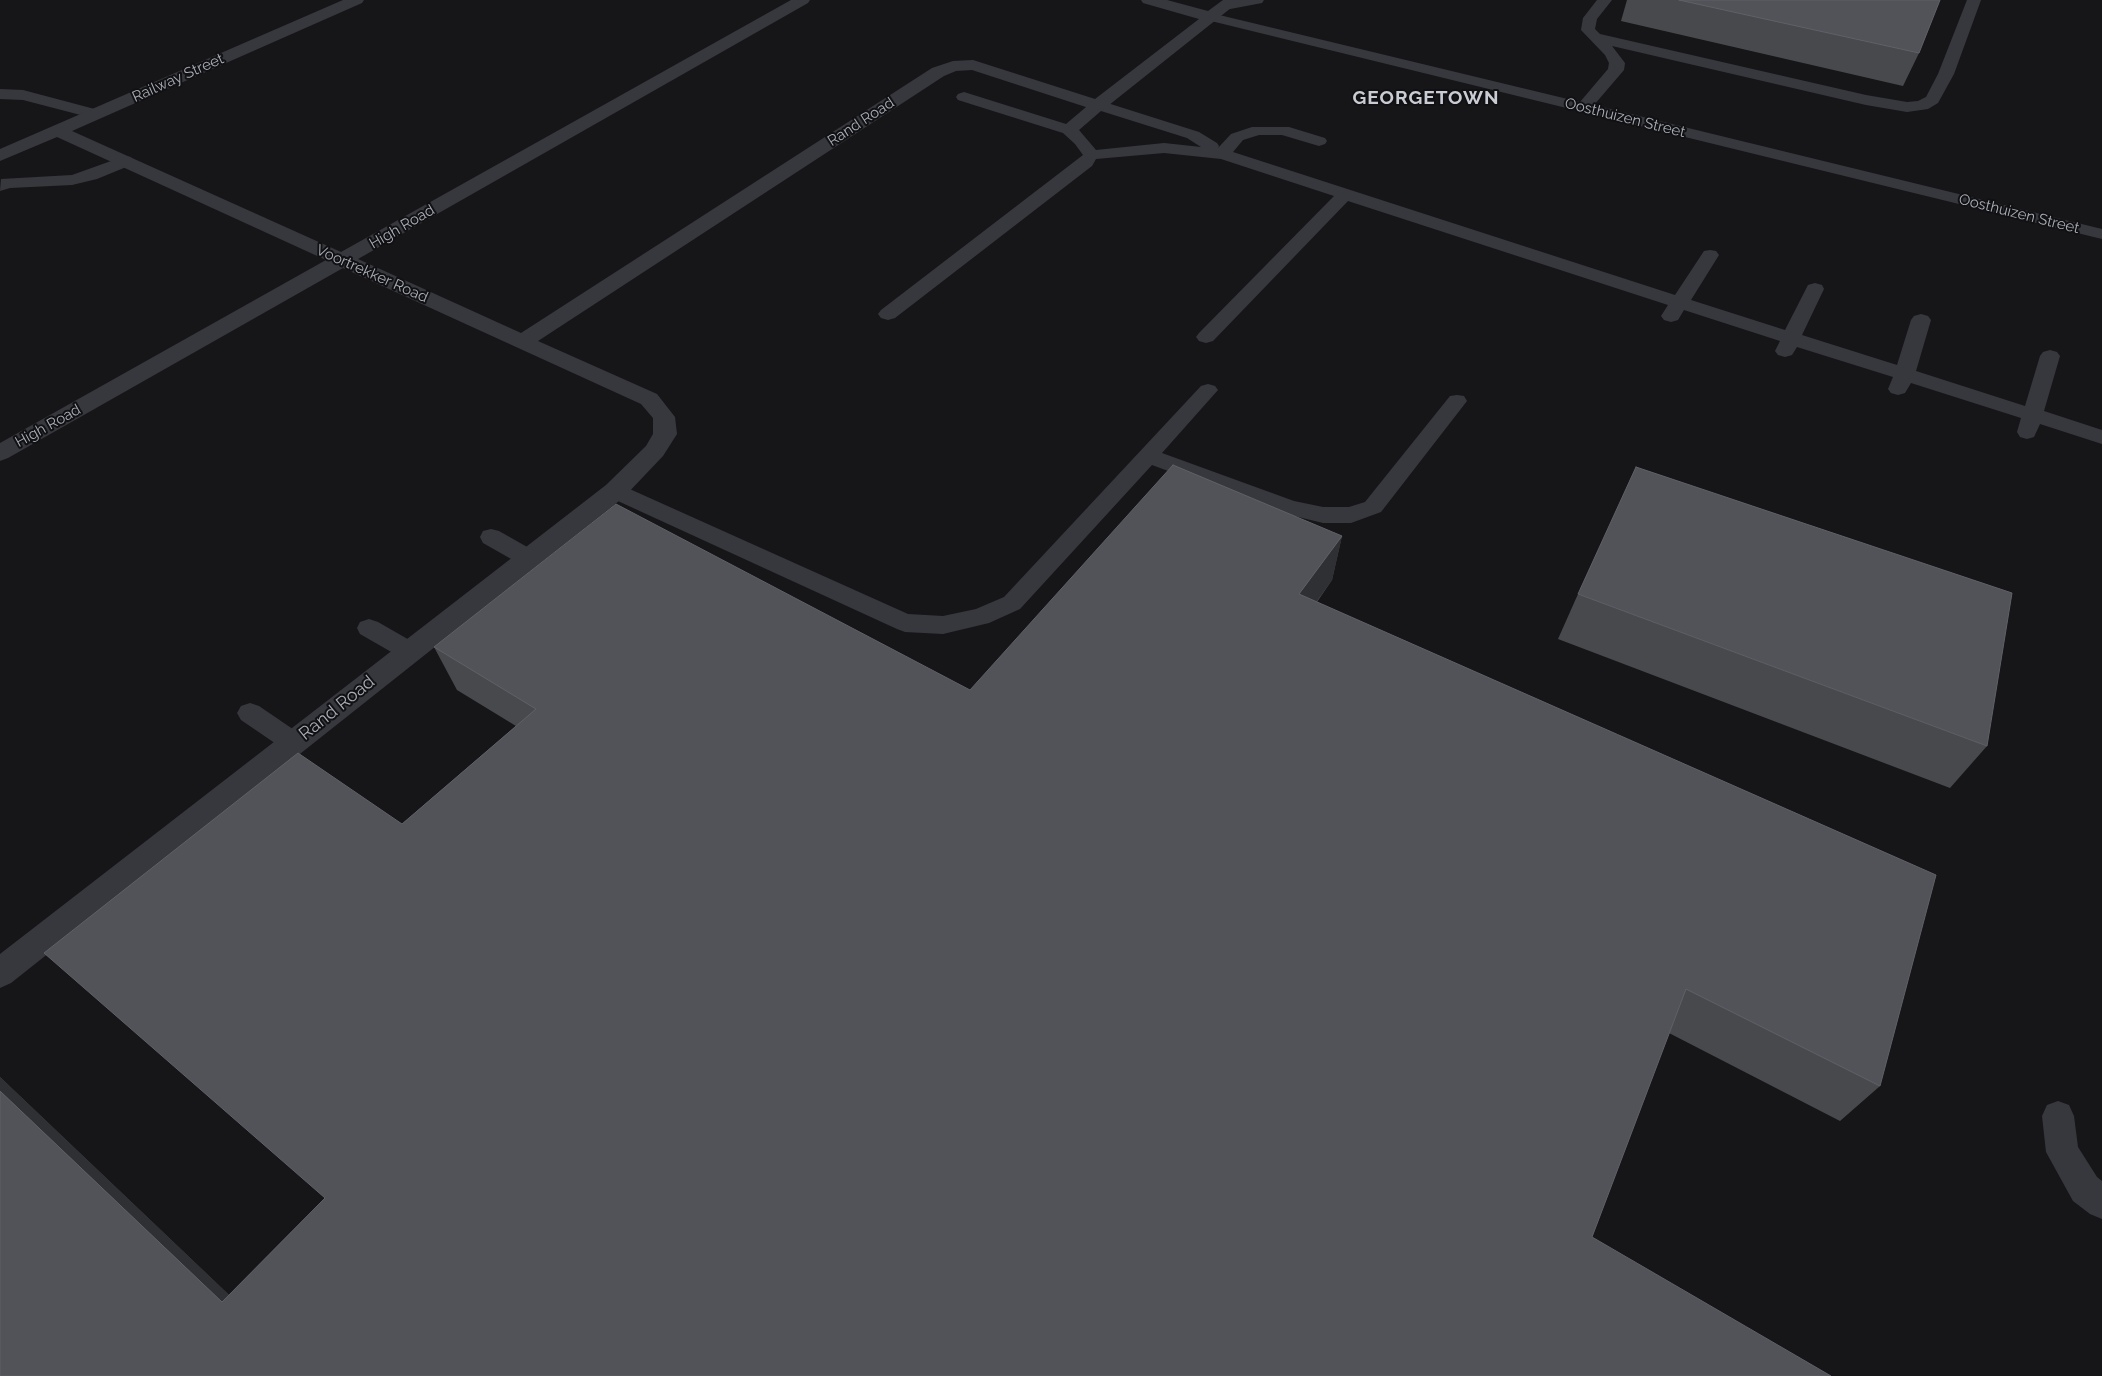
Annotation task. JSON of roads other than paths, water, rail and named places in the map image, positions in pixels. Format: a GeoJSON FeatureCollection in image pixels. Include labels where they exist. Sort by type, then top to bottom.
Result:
{"type":"FeatureCollection","features":[{"type":"Feature","properties":{"kind":"street","name":"Railway Street"},"geometry":{"type":"LineString","coordinates":[[0,156],[356,0]]}},
{"type":"Feature","properties":{"kind":"street","name":"High Road"},"geometry":{"type":"LineString","coordinates":[[0,453],[802,0]]}},
{"type":"Feature","properties":{"kind":"street","name":"Oosthuizen Street"},"geometry":{"type":"LineString","coordinates":[[1149,0],[1223,8]]}},
{"type":"Feature","properties":{"kind":"street"},"geometry":{"type":"LineString","coordinates":[[1098,105],[1223,8]]}},
{"type":"Feature","properties":{"kind":"street","name":"Rand Road"},"geometry":{"type":"LineString","coordinates":[[523,341],[938,72],[953,66],[973,64],[1098,105]]}},
{"type":"Feature","properties":{"kind":"street","name":"Voortrekker Road"},"geometry":{"type":"LineString","coordinates":[[58,131],[649,399],[664,417],[665,434]]}},
{"type":"Feature","properties":{"kind":"street","name":"Rand Road"},"geometry":{"type":"LineString","coordinates":[[0,973],[294,743],[408,651],[615,491],[655,451],[665,434]]}},
{"type":"Feature","properties":{"kind":"lane"},"geometry":{"type":"LineString","coordinates":[[1223,8],[1257,0]]}},
{"type":"Feature","properties":{"kind":"lane"},"geometry":{"type":"LineString","coordinates":[[1583,108],[1616,70],[1617,63],[1611,53],[1588,30],[1590,18],[1606,0]]}},
{"type":"Feature","properties":{"kind":"lane"},"geometry":{"type":"LineString","coordinates":[[1594,37],[1866,100],[1907,107],[1922,106],[1932,100],[1946,74],[1974,0]]}},
{"type":"Feature","properties":{"kind":"lane","name":"Oosthuizen Street"},"geometry":{"type":"LineString","coordinates":[[1223,8],[1583,108],[2102,234]]}},
{"type":"Feature","properties":{"kind":"lane"},"geometry":{"type":"LineString","coordinates":[[0,94],[24,95],[96,114]]}},
{"type":"Feature","properties":{"kind":"lane"},"geometry":{"type":"LineString","coordinates":[[964,97],[1069,130],[1081,141],[1091,155]]}},
{"type":"Feature","properties":{"kind":"lane"},"geometry":{"type":"LineString","coordinates":[[1069,130],[1098,105],[1193,135],[1223,154]]}},
{"type":"Feature","properties":{"kind":"lane"},"geometry":{"type":"LineString","coordinates":[[1223,154],[1237,137],[1258,130],[1283,130],[1319,141]]}},
{"type":"Feature","properties":{"kind":"lane"},"geometry":{"type":"LineString","coordinates":[[888,314],[1086,162],[1091,155],[1164,148],[1223,154],[1345,194],[1558,272],[1675,310],[2029,423],[2102,437]]}},
{"type":"Feature","properties":{"kind":"lane"},"geometry":{"type":"LineString","coordinates":[[2,183],[72,180],[91,175],[125,161]]}},
{"type":"Feature","properties":{"kind":"lane"},"geometry":{"type":"LineString","coordinates":[[1206,337],[1345,194]]}},
{"type":"Feature","properties":{"kind":"lane"},"geometry":{"type":"LineString","coordinates":[[1675,310],[1710,255]]}},
{"type":"Feature","properties":{"kind":"lane"},"geometry":{"type":"LineString","coordinates":[[1788,345],[1815,289]]}},
{"type":"Feature","properties":{"kind":"lane"},"geometry":{"type":"LineString","coordinates":[[1901,381],[1922,320]]}},
{"type":"Feature","properties":{"kind":"lane"},"geometry":{"type":"LineString","coordinates":[[2029,423],[2050,356]]}},
{"type":"Feature","properties":{"kind":"lane"},"geometry":{"type":"LineString","coordinates":[[615,491],[905,623],[943,625],[981,617],[1012,603],[1208,390]]}},
{"type":"Feature","properties":{"kind":"lane"},"geometry":{"type":"LineString","coordinates":[[1148,456],[1290,508],[1323,516],[1351,515],[1373,507],[1457,401]]}},
{"type":"Feature","properties":{"kind":"lane"},"geometry":{"type":"LineString","coordinates":[[492,537],[528,558]]}},
{"type":"Feature","properties":{"kind":"lane"},"geometry":{"type":"LineString","coordinates":[[369,628],[408,651]]}},
{"type":"Feature","properties":{"kind":"lane"},"geometry":{"type":"LineString","coordinates":[[250,713],[294,743]]}},
{"type":"Feature","properties":{"kind":"lane"},"geometry":{"type":"LineString","coordinates":[[2058,1116],[2062,1152],[2085,1189],[2102,1202]]}},
{"type":"Feature","properties":{"kind":"district","name":"GEORGETOWN"},"geometry":{"type":"Point","coordinates":[1426,98]}}]}
